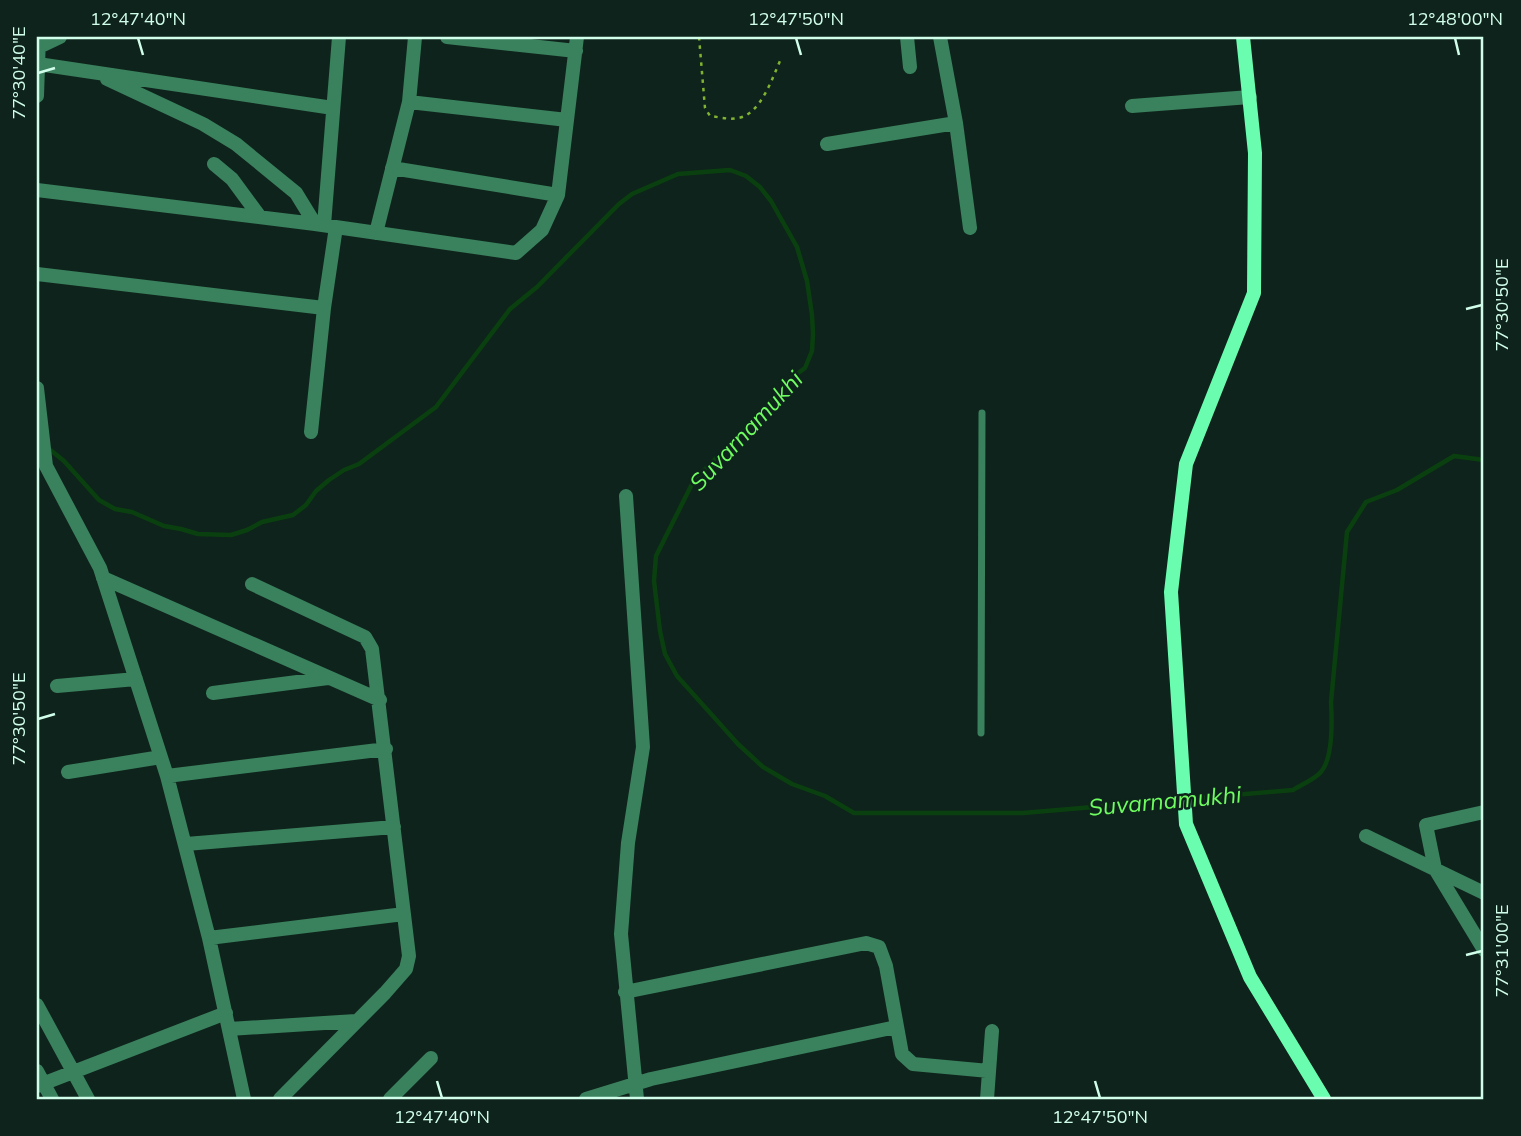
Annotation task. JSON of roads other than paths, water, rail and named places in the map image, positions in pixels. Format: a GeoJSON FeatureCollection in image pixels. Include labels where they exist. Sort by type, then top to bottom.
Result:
{"type":"FeatureCollection","features":[{"type":"Feature","properties":{"kind":"street"},"geometry":{"type":"LineString","coordinates":[[38,52],[60,37]]}},
{"type":"Feature","properties":{"kind":"street"},"geometry":{"type":"LineString","coordinates":[[311,432],[324,308],[325,225],[340,37]]}},
{"type":"Feature","properties":{"kind":"street"},"geometry":{"type":"LineString","coordinates":[[376,233],[409,102],[415,37]]}},
{"type":"Feature","properties":{"kind":"street"},"geometry":{"type":"LineString","coordinates":[[37,190],[325,225],[516,253],[542,230],[558,195],[576,44],[447,37]]}},
{"type":"Feature","properties":{"kind":"street"},"geometry":{"type":"LineString","coordinates":[[906,37],[911,67]]}},
{"type":"Feature","properties":{"kind":"street"},"geometry":{"type":"LineString","coordinates":[[940,37],[956,123],[970,228]]}},
{"type":"Feature","properties":{"kind":"street"},"geometry":{"type":"LineString","coordinates":[[1243,37],[1255,153],[1254,293],[1186,464],[1171,592],[1186,824],[1250,977],[1324,1099]]}},
{"type":"Feature","properties":{"kind":"street"},"geometry":{"type":"LineString","coordinates":[[38,52],[93,73],[203,124],[236,144],[296,193],[325,225]]}},
{"type":"Feature","properties":{"kind":"street"},"geometry":{"type":"LineString","coordinates":[[37,96],[38,52]]}},
{"type":"Feature","properties":{"kind":"street"},"geometry":{"type":"LineString","coordinates":[[93,73],[333,108]]}},
{"type":"Feature","properties":{"kind":"street"},"geometry":{"type":"LineString","coordinates":[[1132,106],[1250,97]]}},
{"type":"Feature","properties":{"kind":"street"},"geometry":{"type":"LineString","coordinates":[[409,102],[567,120]]}},
{"type":"Feature","properties":{"kind":"street"},"geometry":{"type":"LineString","coordinates":[[827,144],[956,123]]}},
{"type":"Feature","properties":{"kind":"street"},"geometry":{"type":"LineString","coordinates":[[214,164],[232,179],[260,218]]}},
{"type":"Feature","properties":{"kind":"street"},"geometry":{"type":"LineString","coordinates":[[392,169],[558,195]]}},
{"type":"Feature","properties":{"kind":"street"},"geometry":{"type":"LineString","coordinates":[[37,274],[324,308]]}},
{"type":"Feature","properties":{"kind":"street"},"geometry":{"type":"LineString","coordinates":[[37,388],[46,466],[103,578],[162,757],[209,938],[226,1013],[240,1098]]}},
{"type":"Feature","properties":{"kind":"street"},"geometry":{"type":"LineString","coordinates":[[626,496],[643,747],[628,843],[621,934],[637,1099]]}},
{"type":"Feature","properties":{"kind":"street"},"geometry":{"type":"LineString","coordinates":[[103,578],[380,701]]}},
{"type":"Feature","properties":{"kind":"street"},"geometry":{"type":"LineString","coordinates":[[252,584],[365,637],[370,643],[386,749],[409,956],[407,969],[279,1099]]}},
{"type":"Feature","properties":{"kind":"street"},"geometry":{"type":"LineString","coordinates":[[213,693],[329,677]]}},
{"type":"Feature","properties":{"kind":"street"},"geometry":{"type":"LineString","coordinates":[[57,686],[136,679]]}},
{"type":"Feature","properties":{"kind":"street"},"geometry":{"type":"LineString","coordinates":[[167,776],[386,749]]}},
{"type":"Feature","properties":{"kind":"street"},"geometry":{"type":"LineString","coordinates":[[68,772],[162,757]]}},
{"type":"Feature","properties":{"kind":"street"},"geometry":{"type":"LineString","coordinates":[[1484,813],[1426,825],[1435,869],[1484,950]]}},
{"type":"Feature","properties":{"kind":"street"},"geometry":{"type":"LineString","coordinates":[[186,844],[394,827]]}},
{"type":"Feature","properties":{"kind":"street"},"geometry":{"type":"LineString","coordinates":[[1366,836],[1484,893]]}},
{"type":"Feature","properties":{"kind":"street"},"geometry":{"type":"LineString","coordinates":[[209,938],[404,914]]}},
{"type":"Feature","properties":{"kind":"street"},"geometry":{"type":"LineString","coordinates":[[625,992],[866,943],[880,947],[902,1054],[913,1065],[989,1071]]}},
{"type":"Feature","properties":{"kind":"street"},"geometry":{"type":"LineString","coordinates":[[37,1005],[88,1099]]}},
{"type":"Feature","properties":{"kind":"street"},"geometry":{"type":"LineString","coordinates":[[52,1099],[39,1080],[73,1071],[226,1013]]}},
{"type":"Feature","properties":{"kind":"street"},"geometry":{"type":"LineString","coordinates":[[229,1029],[356,1021]]}},
{"type":"Feature","properties":{"kind":"street"},"geometry":{"type":"LineString","coordinates":[[586,1099],[635,1084],[896,1027]]}},
{"type":"Feature","properties":{"kind":"street"},"geometry":{"type":"LineString","coordinates":[[987,1099],[992,1031]]}},
{"type":"Feature","properties":{"kind":"street"},"geometry":{"type":"LineString","coordinates":[[390,1099],[431,1058]]}},
{"type":"Feature","properties":{"kind":"lane"},"geometry":{"type":"LineString","coordinates":[[982,412],[982,733]]}},
{"type":"Feature","properties":{"kind":"waterway","name":"Suvarnamukhi"},"geometry":{"type":"LineString","coordinates":[[48,448],[64,461],[99,500],[115,509],[132,512],[164,526],[198,534],[231,535],[262,522],[293,515],[329,480],[359,464],[436,407],[510,309],[537,287],[632,194],[678,174],[730,170],[746,176],[760,187],[771,201],[797,247],[807,281],[812,315],[812,351],[805,368],[790,379],[755,420],[694,480],[656,556],[654,581],[660,631],[665,654],[677,676],[738,744],[763,767],[854,813],[1023,813],[1293,790],[1308,782],[1325,766],[1330,748],[1331,702],[1347,532],[1366,502],[1397,490],[1454,456],[1484,460]]}}]}
